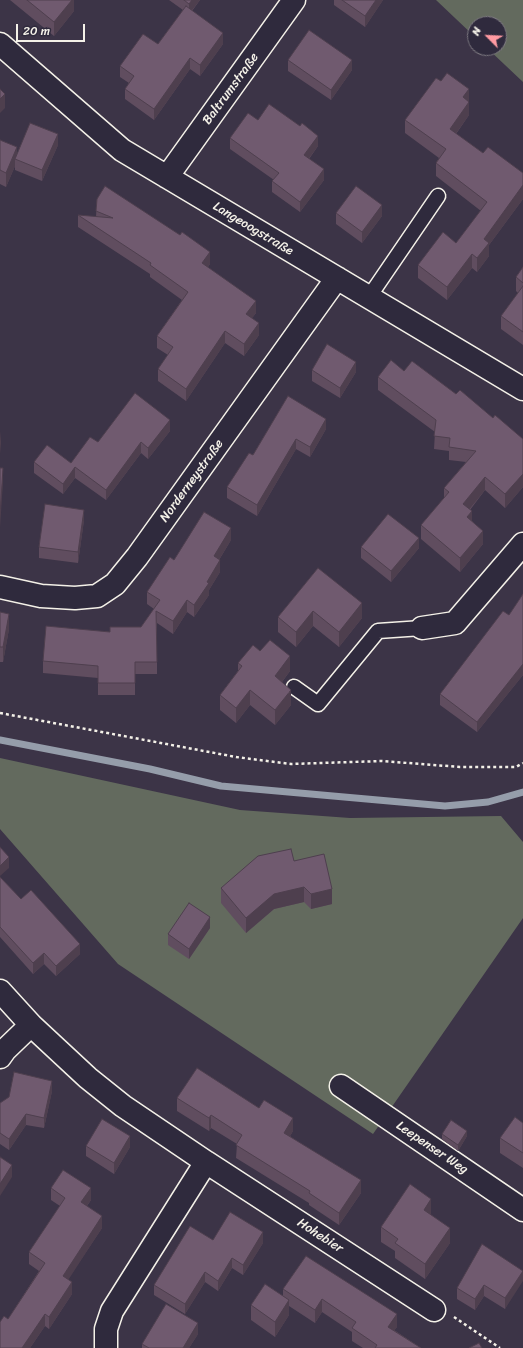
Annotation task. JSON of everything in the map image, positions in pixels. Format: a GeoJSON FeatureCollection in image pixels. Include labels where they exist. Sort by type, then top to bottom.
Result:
{"type":"FeatureCollection","features":[{"type":"Feature","properties":{"kind":"street","name":"Baltrumstraße"},"geometry":{"type":"LineString","coordinates":[[167,177],[294,0]]}},
{"type":"Feature","properties":{"kind":"street","name":"Langeoogstraße"},"geometry":{"type":"LineString","coordinates":[[0,44],[122,150],[523,389]]}},
{"type":"Feature","properties":{"kind":"street","name":"Norderneystraße"},"geometry":{"type":"LineString","coordinates":[[0,587],[41,596],[75,598],[98,596],[115,584],[156,532],[338,278]]}},
{"type":"Feature","properties":{"kind":"street"},"geometry":{"type":"LineString","coordinates":[[422,628],[456,623],[523,544]]}},
{"type":"Feature","properties":{"kind":"street","name":"Hohebier"},"geometry":{"type":"LineString","coordinates":[[0,991],[31,1025],[88,1078],[123,1106],[206,1162],[434,1310]]}},
{"type":"Feature","properties":{"kind":"street"},"geometry":{"type":"LineString","coordinates":[[0,1057],[5,1050],[31,1025]]}},
{"type":"Feature","properties":{"kind":"street","name":"Leepenser Weg"},"geometry":{"type":"LineString","coordinates":[[341,1086],[523,1210]]}},
{"type":"Feature","properties":{"kind":"street"},"geometry":{"type":"LineString","coordinates":[[106,1348],[106,1329],[112,1312],[206,1162]]}},
{"type":"Feature","properties":{"kind":"lane"},"geometry":{"type":"LineString","coordinates":[[369,297],[438,196]]}},
{"type":"Feature","properties":{"kind":"lane"},"geometry":{"type":"LineString","coordinates":[[294,687],[318,704],[378,631],[422,628]]}},
{"type":"Feature","properties":{"kind":"path"},"geometry":{"type":"LineString","coordinates":[[0,713],[236,757],[291,764],[382,761],[460,767],[516,767],[523,763]]}},
{"type":"Feature","properties":{"kind":"path"},"geometry":{"type":"LineString","coordinates":[[434,1310],[452,1315],[500,1348]]}},
{"type":"Feature","properties":{"kind":"shaded area"},"geometry":{"type":"Polygon","coordinates":[[[436,0],[523,0],[523,82],[495,56],[507,56],[507,16],[467,16],[467,29],[436,0]]]}},
{"type":"Feature","properties":{"kind":"shaded area"},"geometry":{"type":"Polygon","coordinates":[[[0,758],[240,810],[350,818],[501,816],[523,842],[523,918],[373,1134],[118,964],[0,829],[0,758]]]}},
{"type":"Feature","properties":{"kind":"building"},"geometry":{"type":"Polygon","coordinates":[[[27,0],[72,0],[54,22],[27,0]]]}},
{"type":"Feature","properties":{"kind":"building"},"geometry":{"type":"Polygon","coordinates":[[[184,0],[192,0],[189,4],[184,0]]]}},
{"type":"Feature","properties":{"kind":"building"},"geometry":{"type":"Polygon","coordinates":[[[342,0],[376,0],[365,16],[342,0]]]}},
{"type":"Feature","properties":{"kind":"building"},"geometry":{"type":"Polygon","coordinates":[[[186,6],[223,33],[200,65],[190,58],[154,109],[125,89],[134,76],[120,66],[143,34],[158,44],[186,6]]]}},
{"type":"Feature","properties":{"kind":"building"},"geometry":{"type":"Polygon","coordinates":[[[309,30],[352,60],[331,90],[288,60],[309,30]]]}},
{"type":"Feature","properties":{"kind":"building"},"geometry":{"type":"Polygon","coordinates":[[[447,73],[469,89],[463,97],[469,102],[450,129],[483,153],[488,147],[523,173],[523,185],[484,239],[489,243],[477,258],[472,254],[447,287],[418,265],[443,232],[456,243],[487,202],[436,163],[446,149],[405,120],[436,78],[441,81],[447,73]]]}},
{"type":"Feature","properties":{"kind":"building"},"geometry":{"type":"Polygon","coordinates":[[[0,89],[5,94],[0,99],[0,89]]]}},
{"type":"Feature","properties":{"kind":"building"},"geometry":{"type":"Polygon","coordinates":[[[269,104],[300,126],[302,123],[318,136],[304,155],[324,169],[300,202],[272,181],[279,173],[230,138],[248,113],[258,120],[269,104]]]}},
{"type":"Feature","properties":{"kind":"building"},"geometry":{"type":"Polygon","coordinates":[[[30,123],[58,134],[42,170],[15,159],[30,123]]]}},
{"type":"Feature","properties":{"kind":"building"},"geometry":{"type":"Polygon","coordinates":[[[0,140],[17,147],[6,173],[0,170],[0,140]]]}},
{"type":"Feature","properties":{"kind":"building"},"geometry":{"type":"Polygon","coordinates":[[[105,186],[180,235],[182,232],[210,252],[202,263],[256,301],[246,314],[259,323],[244,344],[225,331],[186,389],[158,369],[173,347],[157,336],[188,292],[150,265],[151,263],[78,215],[113,218],[96,211],[97,199],[105,186]]]}},
{"type":"Feature","properties":{"kind":"building"},"geometry":{"type":"Polygon","coordinates":[[[356,186],[382,205],[362,232],[336,213],[356,186]]]}},
{"type":"Feature","properties":{"kind":"building"},"geometry":{"type":"Polygon","coordinates":[[[523,267],[523,283],[516,277],[523,267]]]}},
{"type":"Feature","properties":{"kind":"building"},"geometry":{"type":"Polygon","coordinates":[[[523,286],[523,332],[501,316],[523,286]]]}},
{"type":"Feature","properties":{"kind":"building"},"geometry":{"type":"Polygon","coordinates":[[[327,344],[356,362],[340,388],[312,370],[327,344]]]}},
{"type":"Feature","properties":{"kind":"building"},"geometry":{"type":"Polygon","coordinates":[[[391,360],[404,371],[412,361],[456,394],[460,390],[493,418],[495,415],[523,439],[523,474],[505,494],[485,477],[463,504],[472,511],[467,517],[483,531],[460,558],[421,525],[449,492],[444,488],[476,451],[449,447],[450,438],[434,436],[436,420],[378,377],[391,360]]]}},
{"type":"Feature","properties":{"kind":"building"},"geometry":{"type":"Polygon","coordinates":[[[135,393],[170,420],[148,448],[141,442],[106,490],[75,467],[63,484],[34,462],[47,445],[71,463],[90,437],[98,442],[135,393]]]}},
{"type":"Feature","properties":{"kind":"building"},"geometry":{"type":"Polygon","coordinates":[[[288,396],[326,419],[310,447],[296,439],[257,505],[227,487],[249,453],[253,455],[288,396]]]}},
{"type":"Feature","properties":{"kind":"building"},"geometry":{"type":"Polygon","coordinates":[[[0,468],[3,468],[0,515],[0,468]]]}},
{"type":"Feature","properties":{"kind":"building"},"geometry":{"type":"Polygon","coordinates":[[[45,504],[84,510],[78,552],[39,547],[45,504]]]}},
{"type":"Feature","properties":{"kind":"building"},"geometry":{"type":"Polygon","coordinates":[[[204,512],[231,528],[214,556],[220,560],[207,582],[209,583],[194,605],[187,600],[173,621],[156,611],[157,662],[135,662],[135,683],[98,683],[98,666],[43,661],[46,626],[110,632],[110,627],[141,627],[160,600],[147,592],[170,557],[174,560],[204,512]]]}},
{"type":"Feature","properties":{"kind":"building"},"geometry":{"type":"Polygon","coordinates":[[[388,514],[419,538],[391,571],[361,547],[388,514]]]}},
{"type":"Feature","properties":{"kind":"building"},"geometry":{"type":"Polygon","coordinates":[[[318,568],[362,603],[339,632],[313,611],[296,632],[278,617],[318,568]]]}},
{"type":"Feature","properties":{"kind":"building"},"geometry":{"type":"Polygon","coordinates":[[[523,594],[523,664],[477,722],[440,694],[503,611],[509,615],[523,594]]]}},
{"type":"Feature","properties":{"kind":"building"},"geometry":{"type":"Polygon","coordinates":[[[0,612],[9,614],[3,647],[0,647],[0,612]]]}},
{"type":"Feature","properties":{"kind":"building"},"geometry":{"type":"Polygon","coordinates":[[[270,640],[290,656],[275,676],[291,690],[275,710],[250,690],[236,708],[220,695],[242,666],[238,663],[253,645],[260,651],[270,640]]]}},
{"type":"Feature","properties":{"kind":"building"},"geometry":{"type":"Polygon","coordinates":[[[0,847],[9,857],[0,866],[0,847]]]}},
{"type":"Feature","properties":{"kind":"building"},"geometry":{"type":"Polygon","coordinates":[[[291,849],[294,861],[324,854],[332,889],[311,894],[304,887],[274,894],[246,918],[221,888],[258,856],[291,849]]]}},
{"type":"Feature","properties":{"kind":"building"},"geometry":{"type":"Polygon","coordinates":[[[0,877],[21,899],[31,890],[80,944],[56,966],[44,953],[33,963],[0,927],[0,877]]]}},
{"type":"Feature","properties":{"kind":"building"},"geometry":{"type":"Polygon","coordinates":[[[189,903],[210,917],[189,949],[168,934],[189,903]]]}},
{"type":"Feature","properties":{"kind":"building"},"geometry":{"type":"Polygon","coordinates":[[[197,1068],[259,1108],[264,1100],[293,1118],[284,1133],[361,1180],[339,1213],[309,1193],[310,1191],[236,1145],[242,1135],[211,1115],[209,1118],[177,1098],[197,1068]]]}},
{"type":"Feature","properties":{"kind":"building"},"geometry":{"type":"Polygon","coordinates":[[[14,1072],[52,1081],[44,1118],[26,1114],[9,1139],[0,1133],[0,1103],[9,1097],[14,1072]]]}},
{"type":"Feature","properties":{"kind":"building"},"geometry":{"type":"Polygon","coordinates":[[[515,1117],[523,1123],[523,1153],[500,1138],[515,1117]]]}},
{"type":"Feature","properties":{"kind":"building"},"geometry":{"type":"Polygon","coordinates":[[[102,1119],[130,1136],[114,1163],[86,1146],[102,1119]]]}},
{"type":"Feature","properties":{"kind":"building"},"geometry":{"type":"Polygon","coordinates":[[[451,1120],[467,1131],[458,1145],[442,1134],[451,1120]]]}},
{"type":"Feature","properties":{"kind":"building"},"geometry":{"type":"Polygon","coordinates":[[[0,1157],[12,1165],[0,1184],[0,1157]]]}},
{"type":"Feature","properties":{"kind":"building"},"geometry":{"type":"Polygon","coordinates":[[[63,1170],[91,1188],[81,1202],[102,1216],[63,1276],[72,1282],[49,1317],[45,1314],[22,1348],[0,1348],[0,1322],[4,1316],[8,1319],[45,1263],[29,1252],[65,1198],[51,1188],[63,1170]]]}},
{"type":"Feature","properties":{"kind":"building"},"geometry":{"type":"Polygon","coordinates":[[[410,1184],[431,1199],[424,1210],[450,1228],[425,1264],[395,1243],[398,1239],[381,1227],[410,1184]]]}},
{"type":"Feature","properties":{"kind":"building"},"geometry":{"type":"Polygon","coordinates":[[[230,1212],[263,1232],[243,1265],[232,1258],[218,1281],[205,1272],[185,1304],[154,1285],[190,1226],[213,1240],[230,1212]]]}},
{"type":"Feature","properties":{"kind":"building"},"geometry":{"type":"Polygon","coordinates":[[[482,1244],[523,1271],[505,1298],[484,1285],[475,1299],[457,1288],[482,1244]]]}},
{"type":"Feature","properties":{"kind":"building"},"geometry":{"type":"Polygon","coordinates":[[[306,1256],[397,1314],[388,1327],[421,1348],[375,1348],[377,1345],[352,1328],[356,1322],[322,1299],[315,1310],[283,1289],[306,1256]]]}},
{"type":"Feature","properties":{"kind":"building"},"geometry":{"type":"Polygon","coordinates":[[[265,1284],[289,1300],[275,1322],[251,1305],[265,1284]]]}},
{"type":"Feature","properties":{"kind":"building"},"geometry":{"type":"Polygon","coordinates":[[[166,1304],[198,1323],[183,1348],[149,1348],[142,1344],[166,1304]]]}},
{"type":"Feature","properties":{"kind":"building"},"geometry":{"type":"Polygon","coordinates":[[[479,1343],[482,1348],[469,1348],[479,1343]]]}},
{"type":"Feature","properties":{"kind":"waterway"},"geometry":{"type":"LineString","coordinates":[[0,740],[150,769],[221,786],[445,806],[488,802],[523,792]]}}]}
